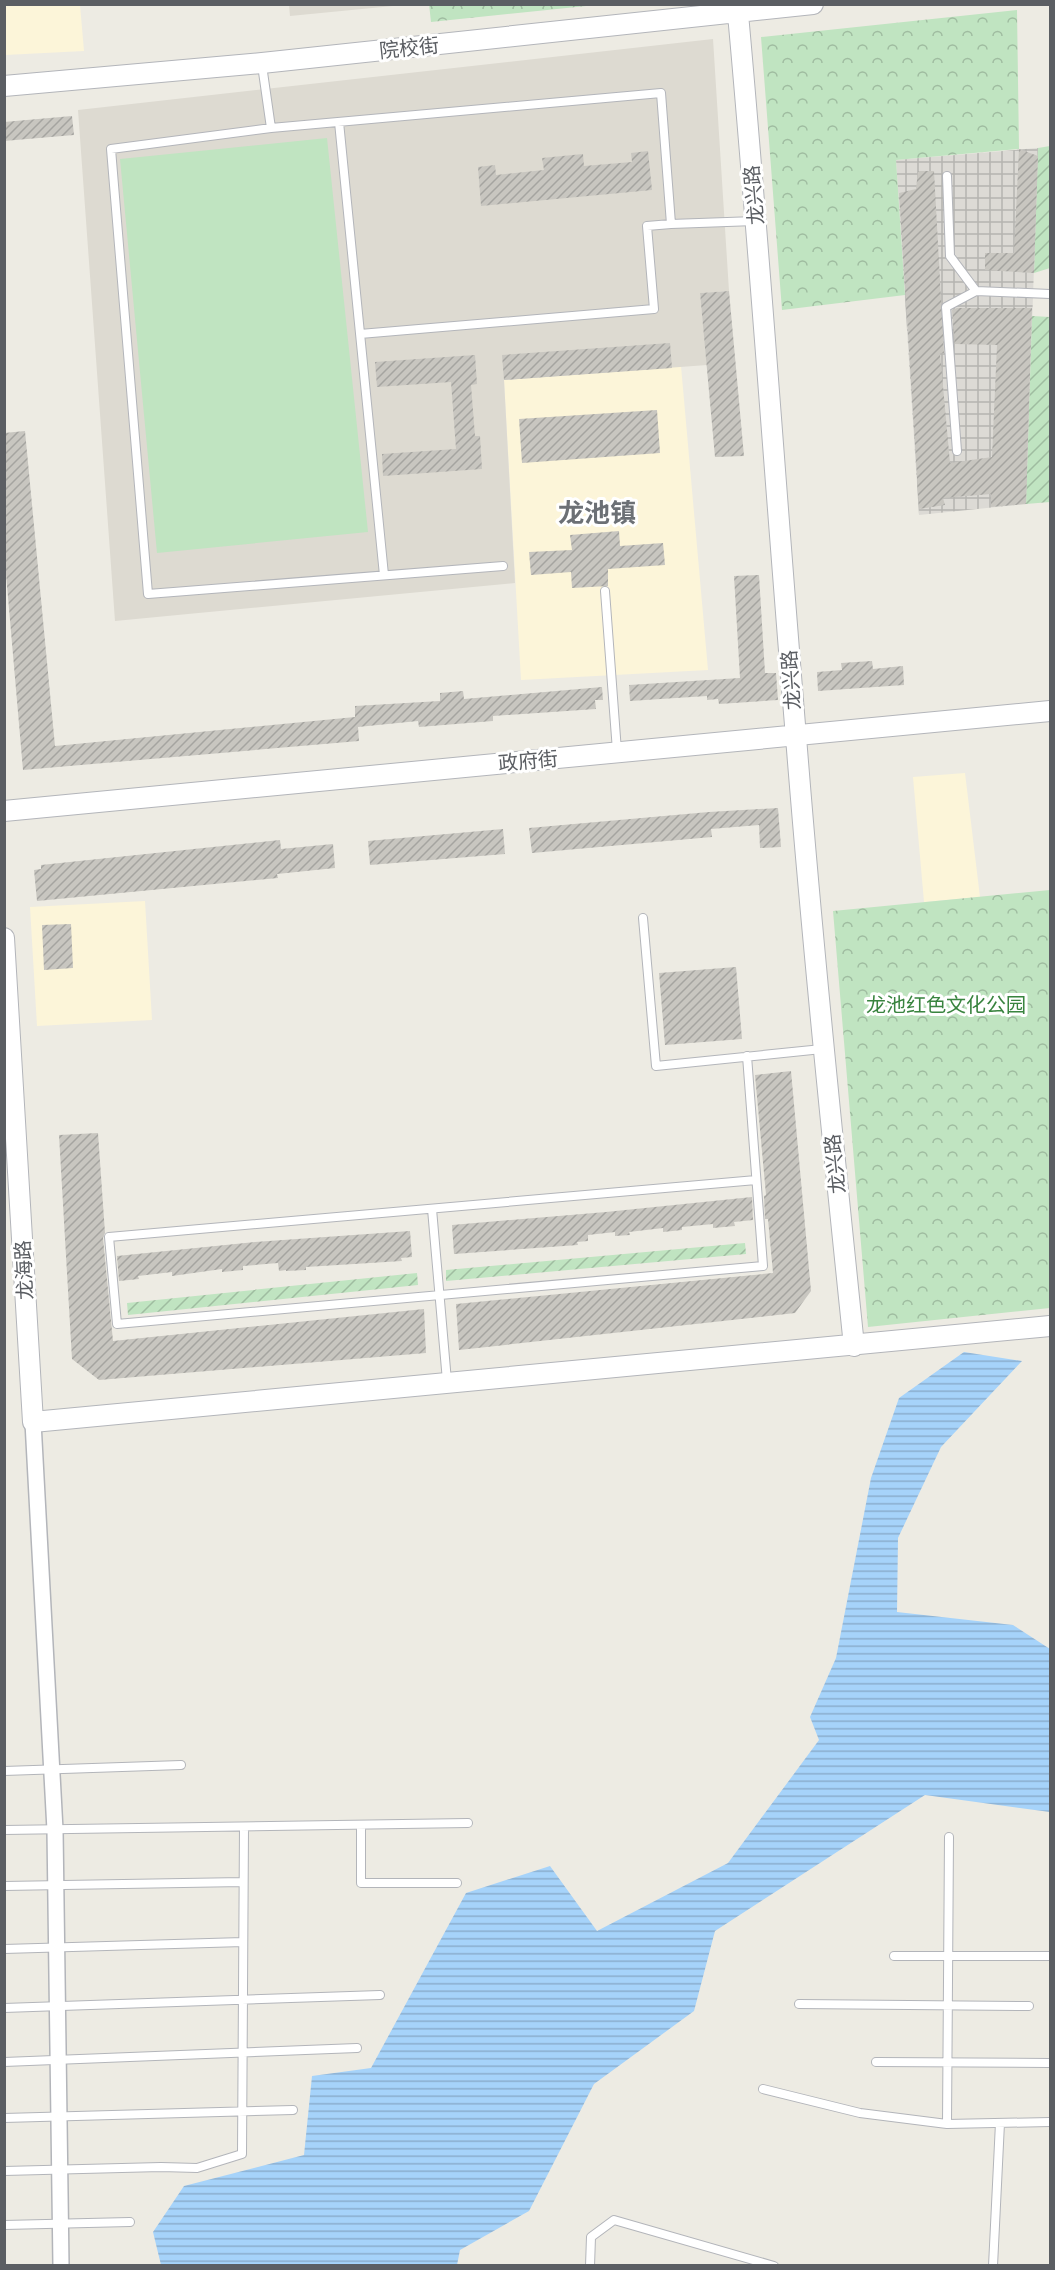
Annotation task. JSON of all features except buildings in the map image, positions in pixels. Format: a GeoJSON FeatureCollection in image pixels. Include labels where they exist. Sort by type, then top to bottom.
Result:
{"type":"FeatureCollection","features":[{"type":"Feature","properties":{"kind":"street","name":"院校街"},"geometry":{"type":"LineString","coordinates":[[4,86],[262,63],[738,14],[813,4]]}},
{"type":"Feature","properties":{"kind":"street","name":"龙兴路"},"geometry":{"type":"LineString","coordinates":[[738,14],[757,220],[795,736],[854,1346]]}},
{"type":"Feature","properties":{"kind":"street","name":"政府街"},"geometry":{"type":"LineString","coordinates":[[4,811],[1050,711]]}},
{"type":"Feature","properties":{"kind":"street","name":"龙海路"},"geometry":{"type":"LineString","coordinates":[[4,938],[33,1422]]}},
{"type":"Feature","properties":{"kind":"street"},"geometry":{"type":"LineString","coordinates":[[61,2265],[55,1830],[33,1422],[1050,1326]]}},
{"type":"Feature","properties":{"kind":"lane"},"geometry":{"type":"LineString","coordinates":[[262,63],[271,128]]}},
{"type":"Feature","properties":{"kind":"lane"},"geometry":{"type":"LineString","coordinates":[[503,566],[148,594],[111,148],[271,128],[662,93],[671,224]]}},
{"type":"Feature","properties":{"kind":"lane"},"geometry":{"type":"LineString","coordinates":[[339,122],[384,575]]}},
{"type":"Feature","properties":{"kind":"lane"},"geometry":{"type":"LineString","coordinates":[[947,176],[950,256],[976,291]]}},
{"type":"Feature","properties":{"kind":"lane"},"geometry":{"type":"LineString","coordinates":[[360,334],[654,309],[647,226],[757,220]]}},
{"type":"Feature","properties":{"kind":"lane"},"geometry":{"type":"LineString","coordinates":[[957,451],[946,307],[976,291],[1050,294]]}},
{"type":"Feature","properties":{"kind":"lane"},"geometry":{"type":"LineString","coordinates":[[605,591],[617,753]]}},
{"type":"Feature","properties":{"kind":"lane"},"geometry":{"type":"LineString","coordinates":[[643,918],[656,1066],[824,1049]]}},
{"type":"Feature","properties":{"kind":"lane"},"geometry":{"type":"LineString","coordinates":[[747,1056],[763,1266],[117,1323],[110,1237],[756,1180]]}},
{"type":"Feature","properties":{"kind":"lane"},"geometry":{"type":"LineString","coordinates":[[432,1209],[447,1384]]}},
{"type":"Feature","properties":{"kind":"lane"},"geometry":{"type":"LineString","coordinates":[[4,1771],[181,1765]]}},
{"type":"Feature","properties":{"kind":"lane"},"geometry":{"type":"LineString","coordinates":[[4,1830],[468,1823]]}},
{"type":"Feature","properties":{"kind":"lane"},"geometry":{"type":"LineString","coordinates":[[361,1825],[361,1883],[457,1883]]}},
{"type":"Feature","properties":{"kind":"lane"},"geometry":{"type":"LineString","coordinates":[[4,2171],[197,2168],[242,2154],[244,1827]]}},
{"type":"Feature","properties":{"kind":"lane"},"geometry":{"type":"LineString","coordinates":[[947,2124],[949,1837]]}},
{"type":"Feature","properties":{"kind":"lane"},"geometry":{"type":"LineString","coordinates":[[4,1886],[243,1882]]}},
{"type":"Feature","properties":{"kind":"lane"},"geometry":{"type":"LineString","coordinates":[[4,1949],[243,1942]]}},
{"type":"Feature","properties":{"kind":"lane"},"geometry":{"type":"LineString","coordinates":[[894,1956],[1050,1956]]}},
{"type":"Feature","properties":{"kind":"lane"},"geometry":{"type":"LineString","coordinates":[[4,2008],[380,1995]]}},
{"type":"Feature","properties":{"kind":"lane"},"geometry":{"type":"LineString","coordinates":[[799,2004],[1029,2006]]}},
{"type":"Feature","properties":{"kind":"lane"},"geometry":{"type":"LineString","coordinates":[[4,2062],[357,2048]]}},
{"type":"Feature","properties":{"kind":"lane"},"geometry":{"type":"LineString","coordinates":[[876,2062],[1050,2063]]}},
{"type":"Feature","properties":{"kind":"lane"},"geometry":{"type":"LineString","coordinates":[[763,2089],[860,2113],[947,2124],[1050,2122]]}},
{"type":"Feature","properties":{"kind":"lane"},"geometry":{"type":"LineString","coordinates":[[4,2118],[293,2110]]}},
{"type":"Feature","properties":{"kind":"lane"},"geometry":{"type":"LineString","coordinates":[[993,2265],[1000,2123]]}},
{"type":"Feature","properties":{"kind":"lane"},"geometry":{"type":"LineString","coordinates":[[590,2265],[591,2236],[614,2220],[774,2265]]}},
{"type":"Feature","properties":{"kind":"lane"},"geometry":{"type":"LineString","coordinates":[[4,2225],[130,2222]]}},
{"type":"Feature","properties":{"kind":"shaded area"},"geometry":{"type":"Polygon","coordinates":[[[5,4],[80,5],[84,51],[5,55],[5,4]]]}},
{"type":"Feature","properties":{"kind":"shaded area"},"geometry":{"type":"Polygon","coordinates":[[[289,4],[403,5],[290,16],[289,4]]]}},
{"type":"Feature","properties":{"kind":"shaded area"},"geometry":{"type":"Polygon","coordinates":[[[713,39],[729,291],[700,293],[707,365],[504,380],[515,583],[115,621],[78,110],[713,39]]]}},
{"type":"Feature","properties":{"kind":"shaded area"},"geometry":{"type":"Polygon","coordinates":[[[1038,148],[1026,504],[919,515],[896,160],[1038,148]]]}},
{"type":"Feature","properties":{"kind":"shaded area"},"geometry":{"type":"Polygon","coordinates":[[[681,366],[708,670],[521,680],[504,380],[681,366]]]}},
{"type":"Feature","properties":{"kind":"shaded area"},"geometry":{"type":"Polygon","coordinates":[[[965,773],[980,897],[924,902],[913,777],[965,773]]]}},
{"type":"Feature","properties":{"kind":"shaded area"},"geometry":{"type":"Polygon","coordinates":[[[145,901],[152,1020],[37,1026],[30,907],[145,901]]]}},
{"type":"Feature","properties":{"kind":"green space"},"geometry":{"type":"Polygon","coordinates":[[[429,4],[596,4],[596,5],[431,22],[429,4]]]}},
{"type":"Feature","properties":{"kind":"green space"},"geometry":{"type":"Polygon","coordinates":[[[1017,10],[1019,149],[896,160],[905,295],[782,310],[761,37],[1017,10]]]}},
{"type":"Feature","properties":{"kind":"green space"},"geometry":{"type":"Polygon","coordinates":[[[327,138],[368,532],[157,553],[120,159],[327,138]]]}},
{"type":"Feature","properties":{"kind":"green space"},"geometry":{"type":"Polygon","coordinates":[[[1050,146],[1050,268],[1034,273],[1038,148],[1050,146]]]}},
{"type":"Feature","properties":{"kind":"green space"},"geometry":{"type":"Polygon","coordinates":[[[1032,316],[1050,317],[1050,502],[1026,504],[1032,316]]]}},
{"type":"Feature","properties":{"kind":"green space","name":"龙池红色文化公园"},"geometry":{"type":"Polygon","coordinates":[[[1050,890],[1050,1308],[868,1327],[833,911],[1050,890]]]}},
{"type":"Feature","properties":{"kind":"green space"},"geometry":{"type":"Polygon","coordinates":[[[745,1243],[746,1254],[446,1281],[446,1270],[745,1243]]]}},
{"type":"Feature","properties":{"kind":"green space"},"geometry":{"type":"Polygon","coordinates":[[[417,1273],[418,1285],[128,1315],[127,1303],[417,1273]]]}},
{"type":"Feature","properties":{"kind":"water"},"geometry":{"type":"Polygon","coordinates":[[[964,1352],[1022,1361],[941,1447],[898,1538],[897,1612],[1013,1625],[1050,1649],[1050,1812],[925,1795],[715,1931],[694,2011],[594,2084],[529,2211],[460,2250],[457,2265],[161,2265],[153,2232],[184,2186],[304,2155],[312,2076],[371,2068],[466,1893],[550,1866],[597,1931],[728,1863],[819,1740],[810,1717],[836,1658],[871,1478],[899,1398],[964,1352]]]}},
{"type":"Feature","properties":{"kind":"district","name":"龙池镇"},"geometry":{"type":"Point","coordinates":[597,513]}}]}
